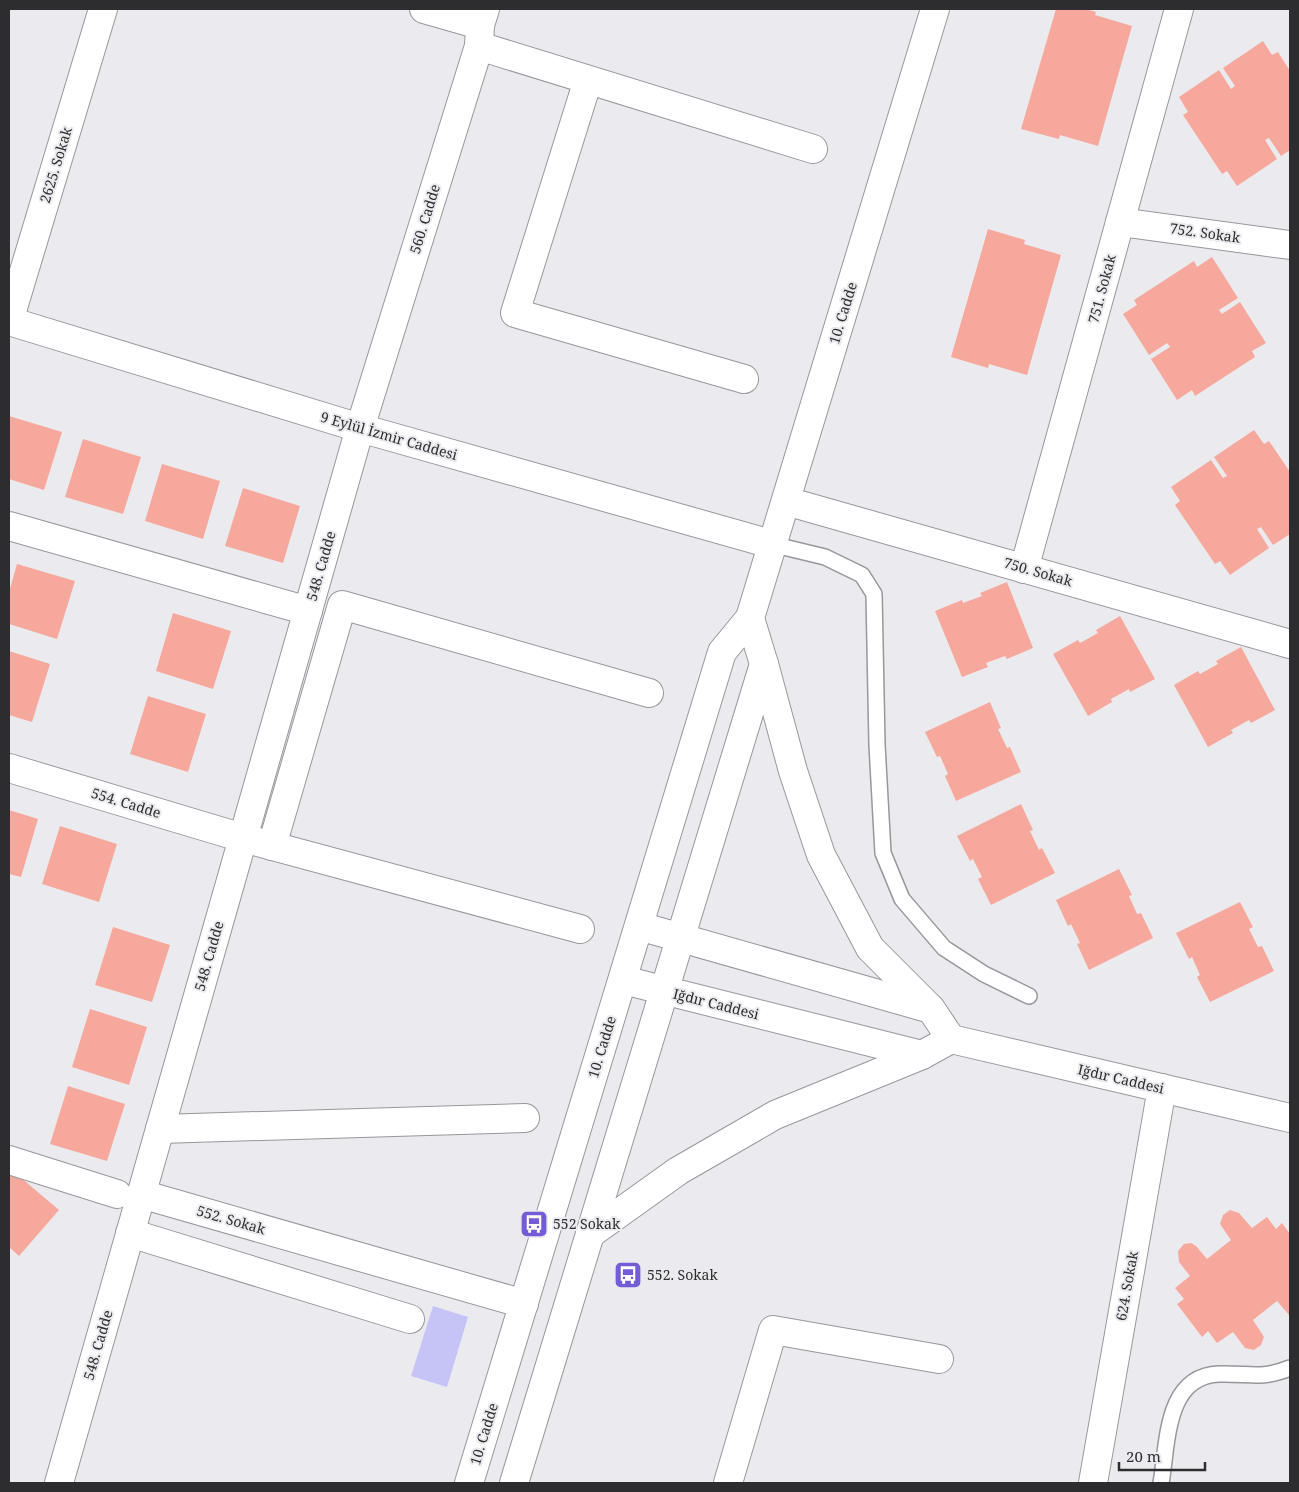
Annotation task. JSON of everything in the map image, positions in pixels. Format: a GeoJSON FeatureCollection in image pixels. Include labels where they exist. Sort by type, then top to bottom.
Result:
{"type":"FeatureCollection","features":[{"type":"Feature","properties":{"kind":"street","name":"2625. Sokak"},"geometry":{"type":"LineString","coordinates":[[9,321],[103,9]]}},
{"type":"Feature","properties":{"kind":"street"},"geometry":{"type":"LineString","coordinates":[[424,9],[481,27],[588,80],[813,149]]}},
{"type":"Feature","properties":{"kind":"street","name":"10. Cadde"},"geometry":{"type":"LineString","coordinates":[[469,1483],[722,652],[750,618],[935,9]]}},
{"type":"Feature","properties":{"kind":"street","name":"751. Sokak"},"geometry":{"type":"LineString","coordinates":[[1024,569],[1180,9]]}},
{"type":"Feature","properties":{"kind":"street","name":"560. Cadde"},"geometry":{"type":"LineString","coordinates":[[360,428],[481,27]]}},
{"type":"Feature","properties":{"kind":"street"},"geometry":{"type":"LineString","coordinates":[[588,80],[515,313],[744,379]]}},
{"type":"Feature","properties":{"kind":"street","name":"752. Sokak"},"geometry":{"type":"LineString","coordinates":[[1120,222],[1290,245]]}},
{"type":"Feature","properties":{"kind":"street","name":"9 Eylül İzmir Caddesi"},"geometry":{"type":"LineString","coordinates":[[9,321],[360,428],[771,544]]}},
{"type":"Feature","properties":{"kind":"street","name":"548. Cadde"},"geometry":{"type":"LineString","coordinates":[[59,1483],[130,1233],[129,1194],[160,1129],[360,428]]}},
{"type":"Feature","properties":{"kind":"street","name":"750. Sokak"},"geometry":{"type":"LineString","coordinates":[[786,501],[1290,644]]}},
{"type":"Feature","properties":{"kind":"street"},"geometry":{"type":"LineString","coordinates":[[9,526],[308,611]]}},
{"type":"Feature","properties":{"kind":"street"},"geometry":{"type":"LineString","coordinates":[[272,846],[342,605],[649,694]]}},
{"type":"Feature","properties":{"kind":"street"},"geometry":{"type":"LineString","coordinates":[[590,1234],[678,1171],[775,1115],[922,1055],[951,1039],[931,1009],[870,948],[821,855],[793,771],[750,618]]}},
{"type":"Feature","properties":{"kind":"street"},"geometry":{"type":"LineString","coordinates":[[514,1483],[764,664]]}},
{"type":"Feature","properties":{"kind":"street","name":"554. Cadde"},"geometry":{"type":"LineString","coordinates":[[9,768],[243,838],[580,929]]}},
{"type":"Feature","properties":{"kind":"street"},"geometry":{"type":"LineString","coordinates":[[639,926],[931,1009]]}},
{"type":"Feature","properties":{"kind":"street","name":"Iğdır Caddesi"},"geometry":{"type":"LineString","coordinates":[[622,980],[922,1055]]}},
{"type":"Feature","properties":{"kind":"street","name":"Iğdır Caddesi"},"geometry":{"type":"LineString","coordinates":[[951,1039],[1290,1118]]}},
{"type":"Feature","properties":{"kind":"street","name":"624. Sokak"},"geometry":{"type":"LineString","coordinates":[[1092,1483],[1162,1088]]}},
{"type":"Feature","properties":{"kind":"street"},"geometry":{"type":"LineString","coordinates":[[160,1129],[525,1118]]}},
{"type":"Feature","properties":{"kind":"street","name":"552. Sokak"},"geometry":{"type":"LineString","coordinates":[[9,1160],[524,1304]]}},
{"type":"Feature","properties":{"kind":"street"},"geometry":{"type":"LineString","coordinates":[[130,1233],[410,1319]]}},
{"type":"Feature","properties":{"kind":"street"},"geometry":{"type":"LineString","coordinates":[[728,1483],[773,1330],[939,1359]]}},
{"type":"Feature","properties":{"kind":"lane"},"geometry":{"type":"LineString","coordinates":[[771,544],[825,558],[862,575],[874,594],[877,745],[883,853],[902,899],[944,948],[984,974],[1029,996]]}},
{"type":"Feature","properties":{"kind":"lane"},"geometry":{"type":"LineString","coordinates":[[1161,1483],[1174,1408],[1184,1388],[1199,1378],[1219,1374],[1271,1376],[1290,1368]]}},
{"type":"Feature","properties":{"kind":"shaded area"},"geometry":{"type":"Polygon","coordinates":[[[433,1306],[468,1317],[447,1387],[411,1376],[433,1306]]]}},
{"type":"Feature","properties":{"kind":"building"},"geometry":{"type":"Polygon","coordinates":[[[1056,9],[1086,9],[1096,12],[1095,15],[1132,26],[1098,146],[1060,135],[1059,139],[1021,129],[1056,9]]]}},
{"type":"Feature","properties":{"kind":"building"},"geometry":{"type":"Polygon","coordinates":[[[1263,41],[1272,55],[1278,52],[1290,71],[1290,150],[1281,156],[1269,138],[1265,140],[1277,159],[1237,186],[1227,171],[1222,174],[1183,115],[1188,112],[1179,97],[1219,70],[1231,89],[1235,86],[1223,68],[1263,41]]]}},
{"type":"Feature","properties":{"kind":"building"},"geometry":{"type":"Polygon","coordinates":[[[988,229],[1025,240],[1024,244],[1061,255],[1027,375],[989,364],[988,368],[951,357],[988,229]]]}},
{"type":"Feature","properties":{"kind":"building"},"geometry":{"type":"Polygon","coordinates":[[[1212,257],[1238,298],[1219,310],[1222,314],[1240,302],[1266,343],[1252,351],[1255,357],[1195,396],[1192,390],[1177,400],[1151,359],[1170,347],[1167,343],[1149,355],[1123,314],[1137,305],[1134,300],[1194,261],[1197,267],[1212,257]]]}},
{"type":"Feature","properties":{"kind":"building"},"geometry":{"type":"Polygon","coordinates":[[[9,416],[62,432],[44,490],[9,479],[9,416]]]}},
{"type":"Feature","properties":{"kind":"building"},"geometry":{"type":"Polygon","coordinates":[[[1254,430],[1264,444],[1269,441],[1290,472],[1290,534],[1273,545],[1261,527],[1257,529],[1269,548],[1230,575],[1220,561],[1215,564],[1175,505],[1180,501],[1171,487],[1211,460],[1223,478],[1227,476],[1214,457],[1254,430]]]}},
{"type":"Feature","properties":{"kind":"building"},"geometry":{"type":"Polygon","coordinates":[[[83,439],[141,457],[123,514],[65,497],[83,439]]]}},
{"type":"Feature","properties":{"kind":"building"},"geometry":{"type":"Polygon","coordinates":[[[162,464],[220,481],[203,539],[145,521],[162,464]]]}},
{"type":"Feature","properties":{"kind":"building"},"geometry":{"type":"Polygon","coordinates":[[[243,488],[300,506],[283,563],[225,546],[243,488]]]}},
{"type":"Feature","properties":{"kind":"building"},"geometry":{"type":"Polygon","coordinates":[[[17,564],[75,581],[57,639],[9,624],[9,592],[17,564]]]}},
{"type":"Feature","properties":{"kind":"building"},"geometry":{"type":"Polygon","coordinates":[[[1007,582],[1033,648],[1007,659],[1005,656],[986,663],[988,667],[962,677],[935,611],[962,600],[963,603],[982,596],[980,593],[1007,582]]]}},
{"type":"Feature","properties":{"kind":"building"},"geometry":{"type":"Polygon","coordinates":[[[173,613],[231,631],[213,689],[156,671],[173,613]]]}},
{"type":"Feature","properties":{"kind":"building"},"geometry":{"type":"Polygon","coordinates":[[[1120,616],[1155,679],[1130,692],[1129,689],[1111,699],[1112,702],[1088,716],[1053,654],[1078,640],[1080,643],[1098,633],[1096,630],[1120,616]]]}},
{"type":"Feature","properties":{"kind":"building"},"geometry":{"type":"Polygon","coordinates":[[[1241,647],[1275,710],[1251,723],[1249,720],[1231,730],[1233,733],[1208,747],[1174,685],[1198,671],[1200,674],[1218,664],[1216,661],[1241,647]]]}},
{"type":"Feature","properties":{"kind":"building"},"geometry":{"type":"Polygon","coordinates":[[[9,651],[50,664],[32,722],[9,715],[9,651]]]}},
{"type":"Feature","properties":{"kind":"building"},"geometry":{"type":"Polygon","coordinates":[[[148,696],[206,714],[188,772],[130,754],[148,696]]]}},
{"type":"Feature","properties":{"kind":"building"},"geometry":{"type":"Polygon","coordinates":[[[990,702],[1001,728],[998,729],[1007,748],[1010,747],[1021,772],[956,801],[945,776],[948,774],[940,756],[937,757],[925,732],[990,702]]]}},
{"type":"Feature","properties":{"kind":"building"},"geometry":{"type":"Polygon","coordinates":[[[1021,804],[1033,830],[1030,831],[1039,850],[1042,848],[1055,873],[991,905],[978,879],[982,877],[973,859],[970,861],[957,836],[1021,804]]]}},
{"type":"Feature","properties":{"kind":"building"},"geometry":{"type":"Polygon","coordinates":[[[9,810],[38,819],[21,877],[9,874],[9,810]]]}},
{"type":"Feature","properties":{"kind":"building"},"geometry":{"type":"Polygon","coordinates":[[[60,826],[117,844],[99,902],[42,884],[60,826]]]}},
{"type":"Feature","properties":{"kind":"building"},"geometry":{"type":"Polygon","coordinates":[[[1119,869],[1132,895],[1129,896],[1137,914],[1141,913],[1153,938],[1089,970],[1077,944],[1080,943],[1071,924],[1068,926],[1056,900],[1119,869]]]}},
{"type":"Feature","properties":{"kind":"building"},"geometry":{"type":"Polygon","coordinates":[[[1240,902],[1253,927],[1249,929],[1258,947],[1262,946],[1274,971],[1210,1002],[1197,977],[1200,975],[1192,957],[1189,959],[1176,933],[1240,902]]]}},
{"type":"Feature","properties":{"kind":"building"},"geometry":{"type":"Polygon","coordinates":[[[113,927],[170,945],[152,1002],[95,985],[113,927]]]}},
{"type":"Feature","properties":{"kind":"building"},"geometry":{"type":"Polygon","coordinates":[[[90,1009],[147,1027],[129,1085],[72,1067],[90,1009]]]}},
{"type":"Feature","properties":{"kind":"building"},"geometry":{"type":"Polygon","coordinates":[[[68,1086],[125,1104],[107,1161],[50,1144],[68,1086]]]}},
{"type":"Feature","properties":{"kind":"building"},"geometry":{"type":"Polygon","coordinates":[[[13,1171],[59,1210],[19,1256],[9,1247],[9,1176],[13,1171]]]}},
{"type":"Feature","properties":{"kind":"building"},"geometry":{"type":"Polygon","coordinates":[[[1230,1210],[1239,1213],[1252,1228],[1267,1217],[1276,1229],[1282,1223],[1290,1234],[1290,1316],[1277,1301],[1253,1320],[1264,1337],[1261,1345],[1254,1350],[1245,1348],[1233,1332],[1217,1343],[1208,1331],[1202,1337],[1177,1304],[1184,1299],[1175,1288],[1190,1276],[1179,1262],[1178,1251],[1184,1244],[1191,1243],[1207,1259],[1231,1240],[1220,1224],[1223,1215],[1230,1210]]]}},
{"type":"Feature","properties":{"kind":"place","name":"552 Sokak"},"geometry":{"type":"Point","coordinates":[534,1224]}},
{"type":"Feature","properties":{"kind":"place","name":"552. Sokak"},"geometry":{"type":"Point","coordinates":[628,1275]}}]}
